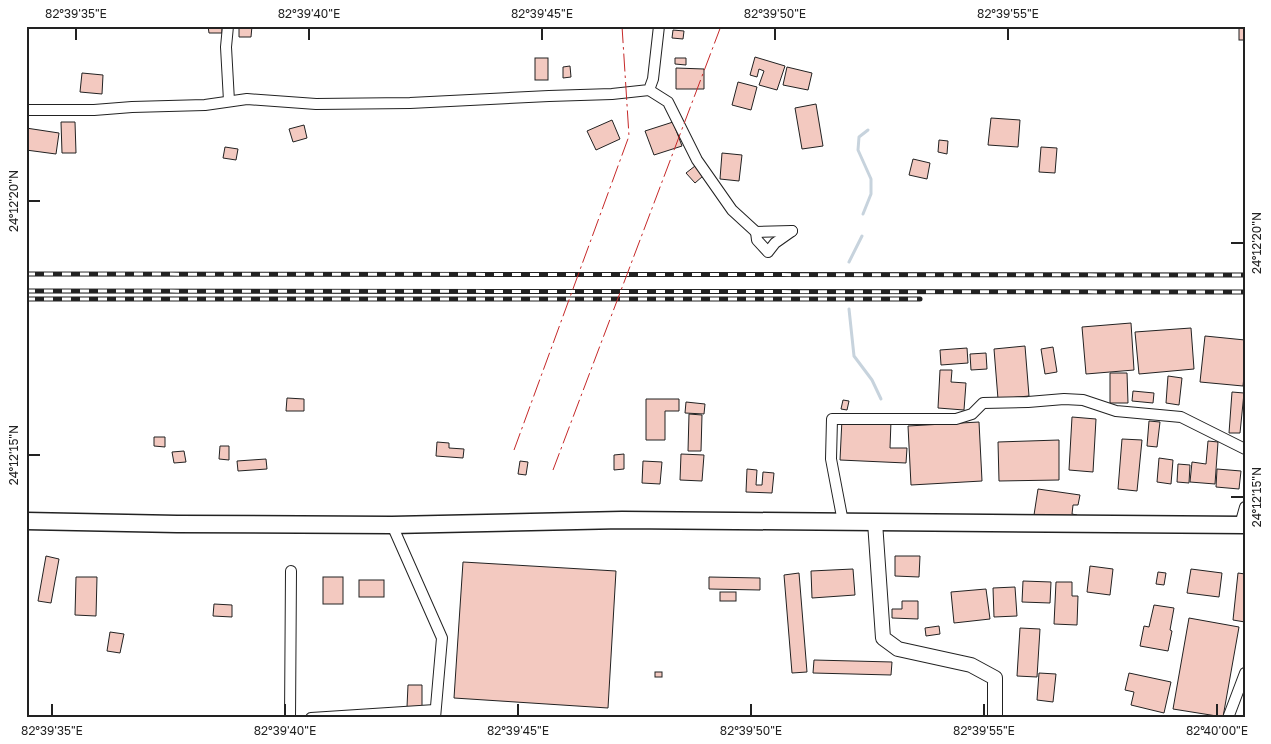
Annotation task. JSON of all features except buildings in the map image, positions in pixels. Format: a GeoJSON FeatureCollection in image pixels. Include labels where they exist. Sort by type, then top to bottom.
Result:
{"type":"FeatureCollection","features":[{"type":"Feature","properties":{"kind":"main road"},"geometry":{"type":"LineString","coordinates":[[26,521],[392,525],[622,520],[1242,525]]}},
{"type":"Feature","properties":{"kind":"street"},"geometry":{"type":"LineString","coordinates":[[228,26],[226,47],[229,101]]}},
{"type":"Feature","properties":{"kind":"street"},"geometry":{"type":"LineString","coordinates":[[649,90],[653,79],[659,26]]}},
{"type":"Feature","properties":{"kind":"street"},"geometry":{"type":"LineString","coordinates":[[26,110],[94,110],[205,105],[247,99],[316,104],[410,103],[612,94],[649,90],[668,102],[697,160],[732,210],[756,232]]}},
{"type":"Feature","properties":{"kind":"street"},"geometry":{"type":"LineString","coordinates":[[844,522],[831,459],[832,419],[956,419],[972,414],[984,403],[1028,402],[1064,398],[1083,400],[1116,411],[1181,417],[1245,449]]}},
{"type":"Feature","properties":{"kind":"street"},"geometry":{"type":"LineString","coordinates":[[1242,525],[1245,507]]}},
{"type":"Feature","properties":{"kind":"street"},"geometry":{"type":"LineString","coordinates":[[875,522],[882,638],[898,649],[971,665],[995,678],[995,718]]}},
{"type":"Feature","properties":{"kind":"street"},"geometry":{"type":"LineString","coordinates":[[311,718],[435,714],[442,638],[392,525]]}},
{"type":"Feature","properties":{"kind":"street"},"geometry":{"type":"LineString","coordinates":[[290,718],[291,570]]}},
{"type":"Feature","properties":{"kind":"street"},"geometry":{"type":"LineString","coordinates":[[1228,718],[1245,673]]}},
{"type":"Feature","properties":{"kind":"waterway"},"geometry":{"type":"LineString","coordinates":[[863,214],[871,194],[871,179],[858,150],[859,137],[868,130]]}},
{"type":"Feature","properties":{"kind":"waterway"},"geometry":{"type":"LineString","coordinates":[[849,262],[862,236]]}},
{"type":"Feature","properties":{"kind":"waterway"},"geometry":{"type":"LineString","coordinates":[[849,309],[854,356],[872,380],[881,399]]}},
{"type":"Feature","properties":{"kind":"railway"},"geometry":{"type":"LineString","coordinates":[[26,274],[1245,275]]}},
{"type":"Feature","properties":{"kind":"railway"},"geometry":{"type":"LineString","coordinates":[[26,291],[1245,292]]}},
{"type":"Feature","properties":{"kind":"railway"},"geometry":{"type":"LineString","coordinates":[[26,299],[920,299]]}},
{"type":"Feature","properties":{"kind":"power"},"geometry":{"type":"LineString","coordinates":[[514,450],[629,136],[622,26]]}},
{"type":"Feature","properties":{"kind":"power"},"geometry":{"type":"LineString","coordinates":[[553,470],[721,26]]}}]}
